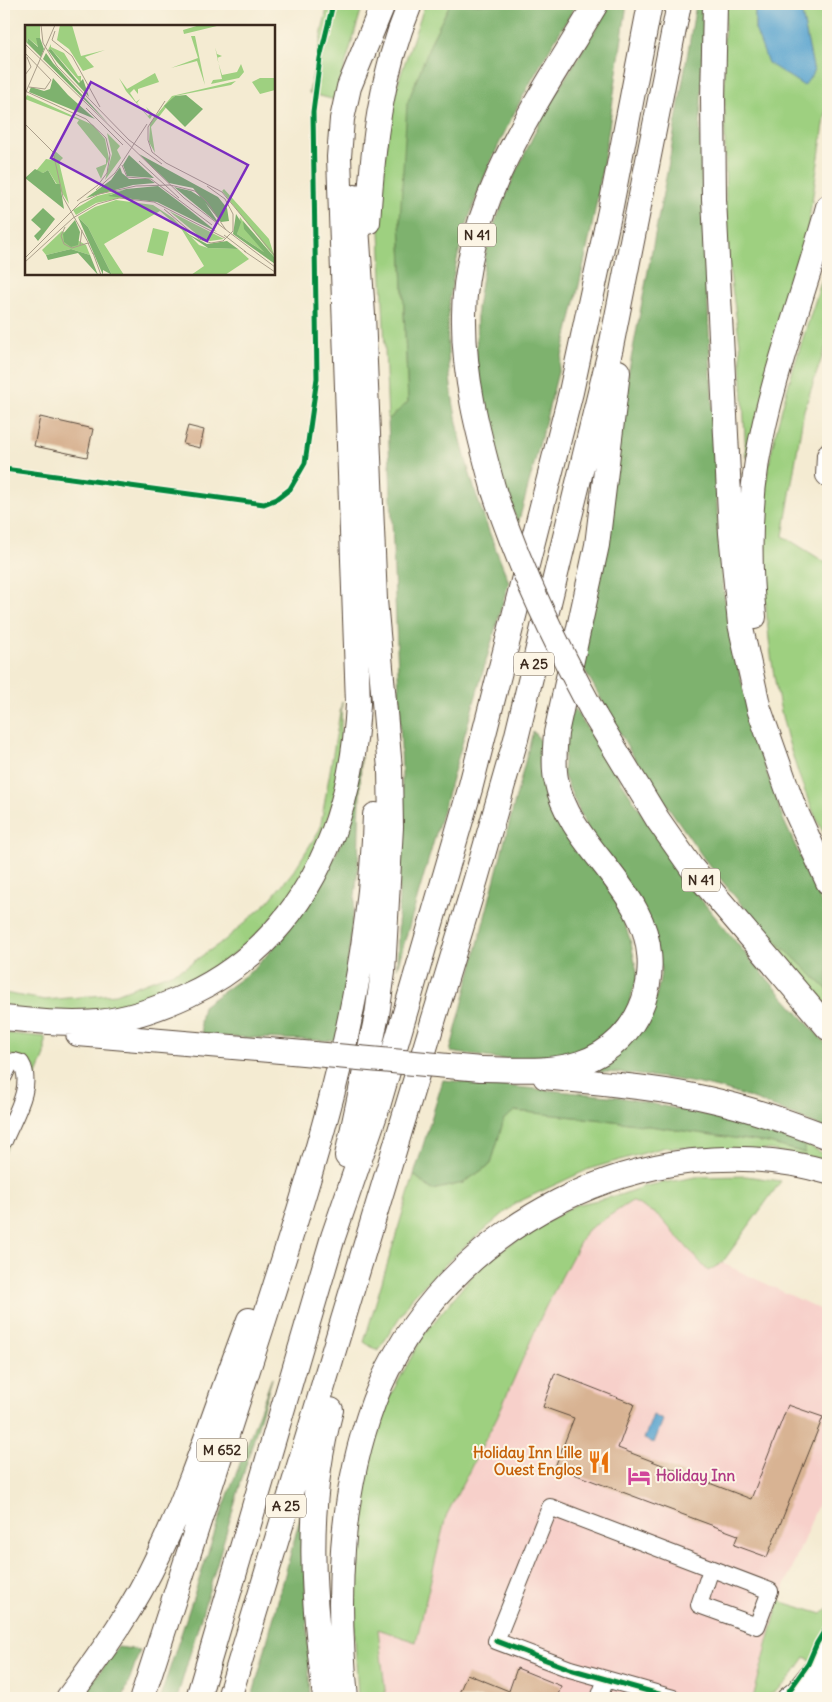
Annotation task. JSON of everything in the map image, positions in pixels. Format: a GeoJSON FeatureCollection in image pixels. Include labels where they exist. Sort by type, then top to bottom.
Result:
{"type":"FeatureCollection","features":[{"type":"Feature","properties":{"kind":"highway"},"geometry":{"type":"LineString","coordinates":[[4,1018],[72,1024],[106,1021],[160,1007],[207,985],[244,961],[284,920],[314,877],[332,836],[355,743],[358,687],[339,157],[346,100],[354,71],[382,4]]}},
{"type":"Feature","properties":{"kind":"highway"},"geometry":{"type":"LineString","coordinates":[[363,315],[375,128],[390,58],[410,4]]}},
{"type":"Feature","properties":{"kind":"highway","name":"N 41"},"geometry":{"type":"LineString","coordinates":[[596,4],[508,157],[483,216],[470,266],[464,315],[467,375],[476,420],[494,491],[530,588],[595,716],[658,820],[691,867],[828,1028]]}},
{"type":"Feature","properties":{"kind":"highway","name":"A 25"},"geometry":{"type":"LineString","coordinates":[[198,1698],[333,1237],[378,1106],[456,843],[512,630],[571,392],[596,281],[650,4]]}},
{"type":"Feature","properties":{"kind":"highway","name":"A 25"},"geometry":{"type":"LineString","coordinates":[[229,1698],[476,879],[516,738],[611,347],[679,4]]}},
{"type":"Feature","properties":{"kind":"highway"},"geometry":{"type":"LineString","coordinates":[[715,4],[713,98],[714,199],[733,563],[740,624],[754,692],[807,839],[828,882]]}},
{"type":"Feature","properties":{"kind":"highway"},"geometry":{"type":"LineString","coordinates":[[481,1069],[542,1069],[570,1065],[592,1058],[608,1049],[633,1024],[648,989],[651,973],[646,933],[636,910],[569,816],[556,779],[554,757],[560,716],[597,545],[617,380],[650,207],[667,95],[673,33]]}},
{"type":"Feature","properties":{"kind":"highway"},"geometry":{"type":"LineString","coordinates":[[333,1237],[333,1205],[361,1100],[377,1015],[383,972],[389,896],[390,769],[376,600],[363,315],[355,203],[357,126],[365,46]]}},
{"type":"Feature","properties":{"kind":"highway"},"geometry":{"type":"LineString","coordinates":[[788,788],[768,699],[755,625],[752,583],[752,512],[757,461],[769,406],[828,207]]}},
{"type":"Feature","properties":{"kind":"highway","name":"M 652"},"geometry":{"type":"LineString","coordinates":[[142,1698],[299,1212],[327,1117],[356,998],[370,897],[376,771],[376,600]]}},
{"type":"Feature","properties":{"kind":"highway"},"geometry":{"type":"LineString","coordinates":[[4,1028],[481,1069],[701,1097],[776,1118],[828,1137]]}},
{"type":"Feature","properties":{"kind":"highway"},"geometry":{"type":"LineString","coordinates":[[324,1698],[313,1586],[313,1528],[317,1476],[336,1394],[410,1135],[415,1078]]}},
{"type":"Feature","properties":{"kind":"highway"},"geometry":{"type":"LineString","coordinates":[[346,1698],[341,1623],[342,1557],[348,1503],[359,1448],[375,1399],[392,1361],[419,1320],[459,1273],[505,1234],[536,1214],[590,1186],[619,1176],[677,1162],[728,1159],[776,1162],[828,1172]]}},
{"type":"Feature","properties":{"kind":"highway"},"geometry":{"type":"LineString","coordinates":[[68,1698],[113,1635],[160,1553],[184,1495],[264,1279],[299,1212]]}},
{"type":"Feature","properties":{"kind":"main road"},"geometry":{"type":"LineString","coordinates":[[787,1698],[796,1690],[828,1650]]}},
{"type":"Feature","properties":{"kind":"main road"},"geometry":{"type":"LineString","coordinates":[[815,1698],[828,1656]]}},
{"type":"Feature","properties":{"kind":"street"},"geometry":{"type":"LineString","coordinates":[[828,450],[825,455],[824,476],[828,480]]}},
{"type":"Feature","properties":{"kind":"street"},"geometry":{"type":"LineString","coordinates":[[4,1076],[10,1064],[14,1061],[21,1063],[27,1071],[25,1092],[4,1140]]}},
{"type":"Feature","properties":{"kind":"street"},"geometry":{"type":"LineString","coordinates":[[673,1698],[606,1680],[534,1657],[496,1641],[550,1507],[711,1569]]}},
{"type":"Feature","properties":{"kind":"street"},"geometry":{"type":"LineString","coordinates":[[599,1698],[606,1680]]}},
{"type":"Feature","properties":{"kind":"shaded area"},"geometry":{"type":"Polygon","coordinates":[[[632,1201],[659,1216],[708,1271],[722,1263],[828,1313],[828,1479],[779,1601],[753,1698],[386,1698],[378,1629],[416,1641],[446,1516],[498,1415],[545,1308],[586,1230],[632,1201]]]}},
{"type":"Feature","properties":{"kind":"green space"},"geometry":{"type":"Polygon","coordinates":[[[328,4],[363,4],[335,100],[309,93],[328,4]]]}},
{"type":"Feature","properties":{"kind":"green space"},"geometry":{"type":"Polygon","coordinates":[[[425,4],[450,4],[432,40],[400,220],[408,402],[388,420],[379,208],[391,103],[425,4]]]}},
{"type":"Feature","properties":{"kind":"green space"},"geometry":{"type":"Polygon","coordinates":[[[450,4],[577,4],[534,75],[494,155],[463,237],[453,279],[448,319],[448,353],[451,387],[457,420],[464,454],[474,486],[496,551],[509,582],[397,968],[402,773],[388,420],[408,402],[400,220],[407,104],[432,40],[450,4]]]}},
{"type":"Feature","properties":{"kind":"green space"},"geometry":{"type":"Polygon","coordinates":[[[611,4],[627,4],[598,196],[569,326],[518,524],[493,460],[476,368],[477,308],[488,240],[514,176],[545,111],[611,4]]]}},
{"type":"Feature","properties":{"kind":"green space"},"geometry":{"type":"Polygon","coordinates":[[[696,4],[705,4],[700,129],[719,548],[725,601],[735,656],[760,753],[784,821],[828,917],[828,990],[754,920],[705,860],[631,753],[581,663],[626,385],[669,162],[696,4]]]}},
{"type":"Feature","properties":{"kind":"green space"},"geometry":{"type":"Polygon","coordinates":[[[726,4],[755,4],[755,29],[814,72],[800,4],[822,4],[828,52],[828,99],[802,265],[746,458],[740,343],[726,246],[724,38],[726,4]]]}},
{"type":"Feature","properties":{"kind":"green space"},"geometry":{"type":"Polygon","coordinates":[[[828,261],[828,340],[804,410],[783,536],[828,564],[828,842],[814,813],[791,752],[776,689],[767,624],[762,533],[764,497],[782,407],[828,261]]]}},
{"type":"Feature","properties":{"kind":"green space"},"geometry":{"type":"Polygon","coordinates":[[[342,701],[338,777],[324,832],[305,872],[279,909],[249,941],[213,969],[174,990],[132,1005],[87,1013],[4,1011],[4,993],[45,1000],[116,994],[184,968],[225,940],[268,902],[295,869],[320,829],[342,701]]]}},
{"type":"Feature","properties":{"kind":"green space"},"geometry":{"type":"Polygon","coordinates":[[[574,708],[685,880],[754,964],[828,1046],[828,1130],[777,1108],[709,1086],[650,1076],[591,1071],[619,1053],[640,1029],[649,1015],[655,1000],[661,967],[587,829],[563,774],[566,726],[574,708]]]}},
{"type":"Feature","properties":{"kind":"green space"},"geometry":{"type":"Polygon","coordinates":[[[533,731],[543,744],[544,780],[614,895],[630,939],[638,976],[625,1016],[597,1044],[566,1055],[514,1061],[450,1052],[533,731]]]}},
{"type":"Feature","properties":{"kind":"green space"},"geometry":{"type":"Polygon","coordinates":[[[361,756],[358,868],[345,989],[337,1041],[203,1036],[200,1022],[203,1006],[254,969],[284,936],[337,852],[350,820],[361,756]]]}},
{"type":"Feature","properties":{"kind":"green space"},"geometry":{"type":"Polygon","coordinates":[[[754,920],[828,990],[828,1007],[754,920]]]}},
{"type":"Feature","properties":{"kind":"green space"},"geometry":{"type":"Polygon","coordinates":[[[4,1033],[45,1037],[45,1055],[4,1155],[4,1148],[36,1068],[9,1054],[4,1062],[4,1033]]]}},
{"type":"Feature","properties":{"kind":"green space"},"geometry":{"type":"Polygon","coordinates":[[[443,1080],[620,1097],[711,1116],[803,1143],[805,1153],[769,1143],[614,1121],[515,1111],[504,1119],[491,1164],[463,1183],[432,1190],[414,1175],[443,1080]]]}},
{"type":"Feature","properties":{"kind":"green space"},"geometry":{"type":"Polygon","coordinates":[[[515,1111],[614,1121],[769,1143],[805,1153],[803,1143],[828,1156],[828,1161],[771,1150],[665,1147],[589,1169],[516,1203],[456,1254],[413,1296],[378,1351],[364,1342],[414,1175],[432,1190],[463,1183],[491,1164],[504,1118],[515,1111]]]}},
{"type":"Feature","properties":{"kind":"green space"},"geometry":{"type":"Polygon","coordinates":[[[746,1176],[781,1181],[722,1263],[708,1271],[659,1216],[632,1201],[586,1231],[545,1308],[498,1415],[446,1516],[416,1642],[378,1629],[386,1698],[358,1698],[354,1622],[359,1495],[389,1398],[424,1334],[485,1260],[575,1205],[620,1195],[645,1186],[696,1177],[746,1176]]]}},
{"type":"Feature","properties":{"kind":"green space"},"geometry":{"type":"Polygon","coordinates":[[[272,1378],[177,1698],[160,1698],[218,1522],[272,1378]]]}},
{"type":"Feature","properties":{"kind":"green space"},"geometry":{"type":"Polygon","coordinates":[[[303,1507],[310,1698],[252,1698],[303,1507]]]}},
{"type":"Feature","properties":{"kind":"green space"},"geometry":{"type":"Polygon","coordinates":[[[779,1601],[822,1614],[828,1608],[828,1669],[805,1657],[784,1685],[770,1694],[753,1698],[779,1601]]]}},
{"type":"Feature","properties":{"kind":"green space"},"geometry":{"type":"Polygon","coordinates":[[[118,1647],[140,1650],[123,1698],[81,1698],[118,1647]]]}},
{"type":"Feature","properties":{"kind":"water"},"geometry":{"type":"Polygon","coordinates":[[[755,4],[800,4],[814,72],[804,86],[768,63],[755,29],[755,4]]]}},
{"type":"Feature","properties":{"kind":"water"},"geometry":{"type":"Polygon","coordinates":[[[653,1415],[663,1420],[654,1443],[644,1439],[653,1415]]]}},
{"type":"Feature","properties":{"kind":"building"},"geometry":{"type":"Polygon","coordinates":[[[40,417],[93,429],[87,457],[34,446],[40,417]]]}},
{"type":"Feature","properties":{"kind":"building"},"geometry":{"type":"Polygon","coordinates":[[[188,426],[204,430],[200,448],[183,444],[188,426]]]}},
{"type":"Feature","properties":{"kind":"building"},"geometry":{"type":"Polygon","coordinates":[[[555,1373],[634,1404],[618,1448],[751,1499],[788,1405],[823,1417],[767,1557],[734,1545],[738,1535],[555,1467],[574,1418],[543,1407],[555,1373]]]}},
{"type":"Feature","properties":{"kind":"building"},"geometry":{"type":"Polygon","coordinates":[[[517,1668],[561,1686],[557,1698],[457,1698],[467,1674],[509,1691],[517,1668]]]}},
{"type":"Feature","properties":{"kind":"cycle path"},"geometry":{"type":"LineString","coordinates":[[4,469],[264,504],[277,499],[290,489],[305,463],[317,378],[313,112],[320,58],[333,4]]}},
{"type":"Feature","properties":{"kind":"cycle path"},"geometry":{"type":"LineString","coordinates":[[784,1698],[808,1664],[817,1643],[828,1625]]}},
{"type":"Feature","properties":{"kind":"cycle path"},"geometry":{"type":"LineString","coordinates":[[496,1641],[570,1669],[673,1698]]}},
{"type":"Feature","properties":{"kind":"place","name":"Holiday Inn Lille Ouest Englos"},"geometry":{"type":"Point","coordinates":[599,1462]}},
{"type":"Feature","properties":{"kind":"place","name":"Holiday Inn"},"geometry":{"type":"Point","coordinates":[639,1476]}}]}
